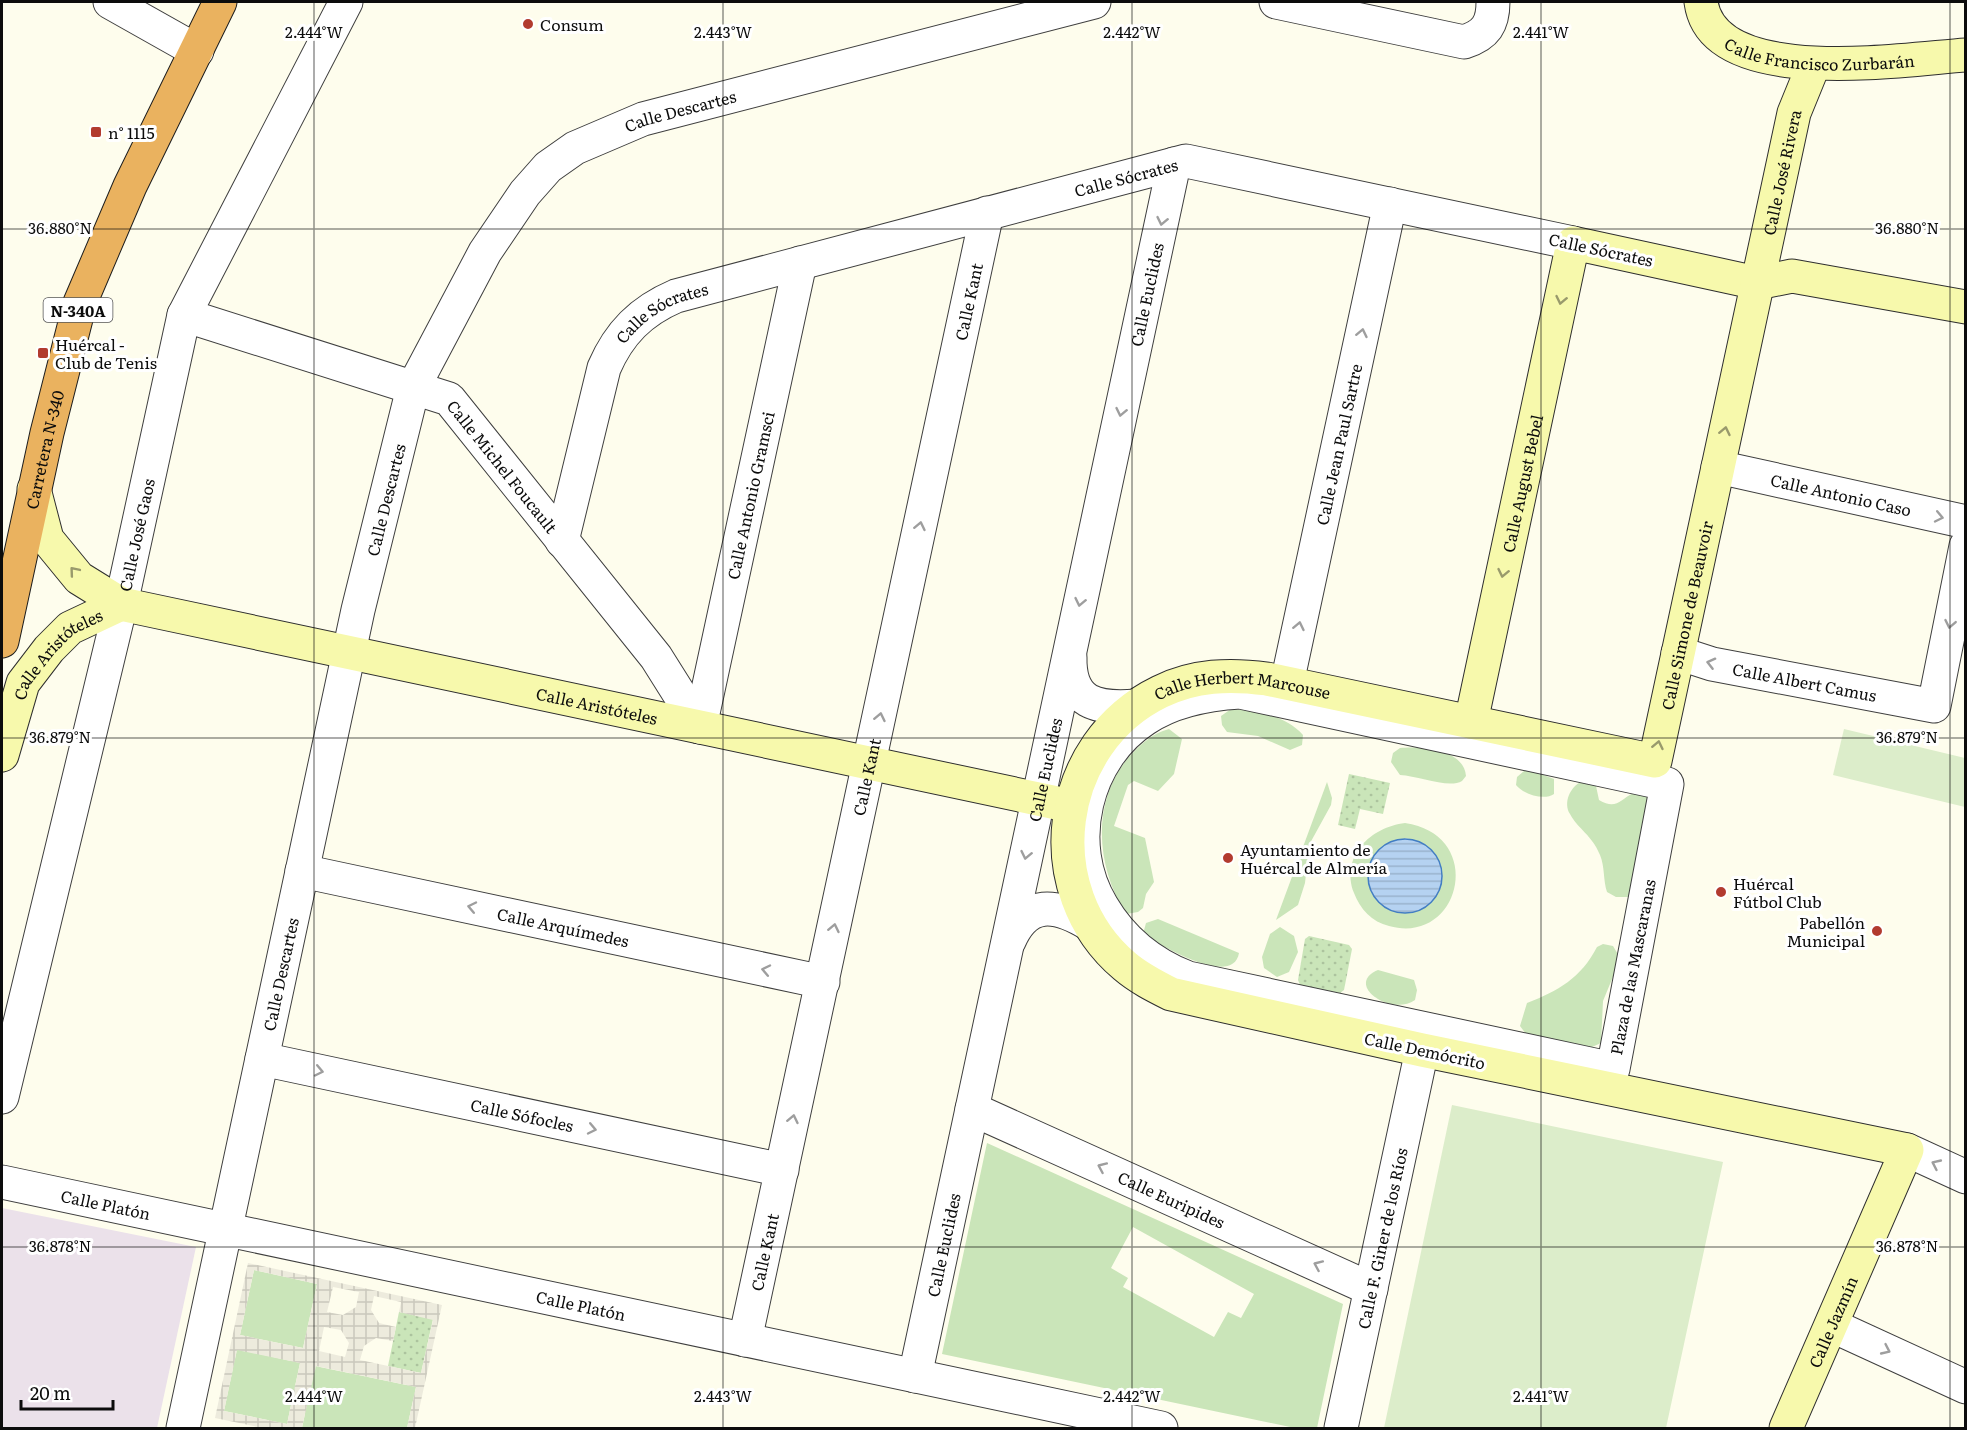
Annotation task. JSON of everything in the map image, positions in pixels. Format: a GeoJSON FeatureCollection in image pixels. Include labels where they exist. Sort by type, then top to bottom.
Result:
{"type":"FeatureCollection","features":[{"type":"Feature","properties":{"kind":"highway","name":"Carretera N-340"},"geometry":{"type":"LineString","coordinates":[[2,640],[34,489],[80,303],[130,186],[220,2]]}},
{"type":"Feature","properties":{"kind":"street"},"geometry":{"type":"LineString","coordinates":[[110,2],[197,51]]}},
{"type":"Feature","properties":{"kind":"street","name":"Calle José Gaos"},"geometry":{"type":"LineString","coordinates":[[2,1097],[121,604],[184,315],[346,2]]}},
{"type":"Feature","properties":{"kind":"street","name":"Calle Descartes"},"geometry":{"type":"LineString","coordinates":[[183,1428],[349,652],[413,388],[484,252],[507,216],[548,167],[574,148],[643,119],[1094,2]]}},
{"type":"Feature","properties":{"kind":"street"},"geometry":{"type":"LineString","coordinates":[[1276,2],[1464,42],[1483,34],[1492,21],[1493,7]]}},
{"type":"Feature","properties":{"kind":"street","name":"Calle Francisco Zurbarán"},"geometry":{"type":"LineString","coordinates":[[1701,2],[1703,18],[1722,38],[1748,53],[1779,61],[1814,64],[1965,55]]}},
{"type":"Feature","properties":{"kind":"street","name":"Calle José Rivera"},"geometry":{"type":"LineString","coordinates":[[1757,283],[1794,113],[1814,64]]}},
{"type":"Feature","properties":{"kind":"street","name":"Calle Sócrates"},"geometry":{"type":"LineString","coordinates":[[562,540],[604,368],[612,351],[633,322],[662,302],[676,296],[1186,161],[1757,283],[1792,276],[1965,307]]}},
{"type":"Feature","properties":{"kind":"street","name":"Calle Euclides"},"geometry":{"type":"LineString","coordinates":[[915,1376],[1174,164]]}},
{"type":"Feature","properties":{"kind":"street","name":"Calle Jean Paul Sartre"},"geometry":{"type":"LineString","coordinates":[[1287,683],[1390,204]]}},
{"type":"Feature","properties":{"kind":"street","name":"Calle Kant"},"geometry":{"type":"LineString","coordinates":[[745,1340],[987,213]]}},
{"type":"Feature","properties":{"kind":"street","name":"Calle August Bebel"},"geometry":{"type":"LineString","coordinates":[[1471,722],[1573,243]]}},
{"type":"Feature","properties":{"kind":"street","name":"Calle Antonio Gramsci"},"geometry":{"type":"LineString","coordinates":[[700,727],[800,263]]}},
{"type":"Feature","properties":{"kind":"street","name":"Calle Simone de Beauvoir"},"geometry":{"type":"LineString","coordinates":[[1471,722],[1655,761],[1757,283]]}},
{"type":"Feature","properties":{"kind":"street","name":"Calle Michel Foucault"},"geometry":{"type":"LineString","coordinates":[[184,315],[449,399],[656,657],[700,727]]}},
{"type":"Feature","properties":{"kind":"street","name":"Calle Antonio Caso"},"geometry":{"type":"LineString","coordinates":[[1718,467],[1965,522]]}},
{"type":"Feature","properties":{"kind":"street","name":"Calle Aristóteles"},"geometry":{"type":"LineString","coordinates":[[34,489],[47,539],[79,578],[121,604],[1071,806]]}},
{"type":"Feature","properties":{"kind":"street","name":"Calle Albert Camus"},"geometry":{"type":"LineString","coordinates":[[1678,653],[1712,664],[1934,706],[1965,546]]}},
{"type":"Feature","properties":{"kind":"street","name":"Calle Aristóteles"},"geometry":{"type":"LineString","coordinates":[[2,755],[23,683],[49,649],[70,628],[121,604]]}},
{"type":"Feature","properties":{"kind":"street"},"geometry":{"type":"LineString","coordinates":[[1070,650],[1072,681],[1087,701],[1112,708],[1137,706]]}},
{"type":"Feature","properties":{"kind":"street","name":"Calle Herbert Marcouse"},"geometry":{"type":"LineString","coordinates":[[1071,806],[1083,768],[1115,723],[1160,692],[1212,676],[1240,675],[1287,683],[1471,722]]}},
{"type":"Feature","properties":{"kind":"street","name":"Plaza de las Mascaranas"},"geometry":{"type":"LineString","coordinates":[[1240,692],[1667,784],[1612,1070],[1188,978],[1151,960],[1136,948],[1101,905],[1089,872],[1084,816],[1094,778],[1107,755],[1127,734],[1159,711],[1201,696],[1240,692]]}},
{"type":"Feature","properties":{"kind":"street","name":"Calle Demócrito"},"geometry":{"type":"LineString","coordinates":[[1071,806],[1066,846],[1070,874],[1089,924],[1125,966],[1147,982],[1171,994],[1422,1050],[1907,1150]]}},
{"type":"Feature","properties":{"kind":"street","name":"Calle Arquímedes"},"geometry":{"type":"LineString","coordinates":[[302,872],[823,982]]}},
{"type":"Feature","properties":{"kind":"street"},"geometry":{"type":"LineString","coordinates":[[1006,950],[1020,921],[1031,913],[1043,909],[1069,912],[1089,924]]}},
{"type":"Feature","properties":{"kind":"street","name":"Calle F. Giner de los Ríos"},"geometry":{"type":"LineString","coordinates":[[1341,1428],[1422,1050]]}},
{"type":"Feature","properties":{"kind":"street","name":"Calle Sófocles"},"geometry":{"type":"LineString","coordinates":[[262,1059],[782,1170]]}},
{"type":"Feature","properties":{"kind":"street","name":"Calle Euripides"},"geometry":{"type":"LineString","coordinates":[[972,1109],[1371,1289]]}},
{"type":"Feature","properties":{"kind":"street"},"geometry":{"type":"LineString","coordinates":[[1907,1150],[1965,1177]]}},
{"type":"Feature","properties":{"kind":"street","name":"Calle Jazmín"},"geometry":{"type":"LineString","coordinates":[[1786,1428],[1833,1326],[1907,1150]]}},
{"type":"Feature","properties":{"kind":"street","name":"Calle Platón"},"geometry":{"type":"LineString","coordinates":[[2,1182],[1161,1428]]}},
{"type":"Feature","properties":{"kind":"street"},"geometry":{"type":"LineString","coordinates":[[1833,1326],[1965,1387]]}},
{"type":"Feature","properties":{"kind":"shaded area"},"geometry":{"type":"Polygon","coordinates":[[[2,1208],[196,1247],[157,1428],[2,1428],[2,1208]]]}},
{"type":"Feature","properties":{"kind":"shaded area"},"geometry":{"type":"Polygon","coordinates":[[[248,1263],[442,1305],[415,1428],[407,1428],[416,1387],[316,1366],[302,1427],[305,1428],[263,1428],[215,1418],[248,1263]],[[254,1270],[240,1335],[303,1348],[317,1284],[254,1270]],[[333,1287],[327,1312],[343,1315],[356,1307],[359,1292],[333,1287]],[[374,1296],[371,1310],[379,1323],[396,1327],[393,1341],[376,1338],[364,1346],[360,1360],[421,1373],[433,1320],[399,1312],[401,1302],[374,1296]],[[324,1327],[319,1351],[345,1357],[349,1343],[341,1330],[324,1327]],[[237,1350],[224,1411],[287,1424],[300,1363],[237,1350]]]}},
{"type":"Feature","properties":{"kind":"green space"},"geometry":{"type":"Polygon","coordinates":[[[1231,709],[1270,715],[1288,723],[1303,735],[1302,745],[1290,750],[1258,736],[1227,732],[1222,725],[1221,716],[1231,709]]]}},
{"type":"Feature","properties":{"kind":"green space"},"geometry":{"type":"Polygon","coordinates":[[[1169,729],[1182,739],[1174,774],[1158,791],[1134,781],[1128,785],[1114,826],[1145,838],[1154,882],[1146,894],[1143,908],[1138,912],[1126,914],[1108,876],[1102,835],[1103,814],[1116,775],[1128,758],[1151,737],[1169,729]]]}},
{"type":"Feature","properties":{"kind":"green space"},"geometry":{"type":"Polygon","coordinates":[[[1844,729],[1965,758],[1965,807],[1833,775],[1844,729]]]}},
{"type":"Feature","properties":{"kind":"green space"},"geometry":{"type":"Polygon","coordinates":[[[1400,748],[1430,749],[1450,755],[1458,760],[1466,776],[1462,781],[1450,784],[1400,775],[1391,762],[1393,753],[1400,748]]]}},
{"type":"Feature","properties":{"kind":"green space"},"geometry":{"type":"Polygon","coordinates":[[[1530,770],[1554,779],[1554,794],[1539,797],[1528,794],[1516,785],[1517,777],[1524,771],[1530,770]]]}},
{"type":"Feature","properties":{"kind":"green space"},"geometry":{"type":"Polygon","coordinates":[[[1349,774],[1390,783],[1383,814],[1360,809],[1355,829],[1338,825],[1349,774]]]}},
{"type":"Feature","properties":{"kind":"green space"},"geometry":{"type":"Polygon","coordinates":[[[1327,782],[1332,798],[1331,805],[1309,845],[1305,883],[1298,905],[1276,920],[1327,782]]]}},
{"type":"Feature","properties":{"kind":"green space"},"geometry":{"type":"Polygon","coordinates":[[[1581,782],[1596,786],[1599,800],[1605,803],[1618,803],[1633,793],[1647,796],[1651,801],[1639,841],[1635,879],[1630,897],[1616,897],[1607,892],[1602,860],[1597,848],[1568,810],[1569,796],[1581,782]]]}},
{"type":"Feature","properties":{"kind":"green space"},"geometry":{"type":"Polygon","coordinates":[[[1405,823],[1431,832],[1447,847],[1455,866],[1455,886],[1447,905],[1433,920],[1414,928],[1389,926],[1372,918],[1357,899],[1351,880],[1351,867],[1362,846],[1370,837],[1392,826],[1405,823]],[[1405,838],[1422,909],[1433,900],[1442,879],[1436,858],[1418,842],[1405,838]]]}},
{"type":"Feature","properties":{"kind":"green space"},"geometry":{"type":"Polygon","coordinates":[[[1158,919],[1239,953],[1234,963],[1224,967],[1194,961],[1143,934],[1146,923],[1158,919]]]}},
{"type":"Feature","properties":{"kind":"green space"},"geometry":{"type":"Polygon","coordinates":[[[1280,927],[1294,936],[1298,952],[1289,972],[1277,977],[1264,968],[1262,957],[1270,934],[1280,927]]]}},
{"type":"Feature","properties":{"kind":"green space"},"geometry":{"type":"Polygon","coordinates":[[[1309,936],[1349,945],[1352,949],[1344,990],[1340,993],[1300,985],[1298,980],[1305,939],[1309,936]]]}},
{"type":"Feature","properties":{"kind":"green space"},"geometry":{"type":"Polygon","coordinates":[[[1603,944],[1613,946],[1619,956],[1617,967],[1603,1001],[1601,1043],[1592,1047],[1526,1034],[1520,1026],[1527,1003],[1549,994],[1568,982],[1584,967],[1597,947],[1603,944]]]}},
{"type":"Feature","properties":{"kind":"green space"},"geometry":{"type":"Polygon","coordinates":[[[1378,970],[1414,980],[1417,990],[1415,1000],[1405,1004],[1394,1004],[1374,997],[1366,983],[1369,976],[1378,970]]]}},
{"type":"Feature","properties":{"kind":"green space"},"geometry":{"type":"Polygon","coordinates":[[[1452,1105],[1723,1162],[1666,1428],[1384,1428],[1452,1105]]]}},
{"type":"Feature","properties":{"kind":"green space"},"geometry":{"type":"Polygon","coordinates":[[[987,1143],[1343,1304],[1317,1428],[1295,1428],[942,1354],[987,1143]],[[1133,1227],[1111,1268],[1128,1278],[1123,1287],[1214,1337],[1228,1312],[1241,1318],[1254,1294],[1133,1227]]]}},
{"type":"Feature","properties":{"kind":"green space"},"geometry":{"type":"Polygon","coordinates":[[[254,1270],[317,1284],[303,1348],[240,1335],[254,1270]]]}},
{"type":"Feature","properties":{"kind":"green space"},"geometry":{"type":"Polygon","coordinates":[[[399,1312],[433,1319],[421,1373],[388,1366],[399,1312]]]}},
{"type":"Feature","properties":{"kind":"green space"},"geometry":{"type":"Polygon","coordinates":[[[237,1349],[300,1363],[287,1424],[224,1411],[237,1349]]]}},
{"type":"Feature","properties":{"kind":"green space"},"geometry":{"type":"Polygon","coordinates":[[[315,1366],[416,1387],[407,1428],[302,1428],[315,1366]]]}},
{"type":"Feature","properties":{"kind":"water"},"geometry":{"type":"Polygon","coordinates":[[[1412,839],[1432,849],[1440,862],[1442,876],[1440,890],[1432,903],[1419,911],[1398,913],[1378,903],[1370,890],[1368,869],[1378,849],[1391,841],[1412,839]]]}},
{"type":"Feature","properties":{"kind":"place","name":"Consum"},"geometry":{"type":"Point","coordinates":[528,24]}},
{"type":"Feature","properties":{"kind":"place","name":"n° 1115"},"geometry":{"type":"Point","coordinates":[96,132]}},
{"type":"Feature","properties":{"kind":"place","name":"Huércal - Club de Tenis"},"geometry":{"type":"Point","coordinates":[43,353]}},
{"type":"Feature","properties":{"kind":"place","name":"Ayuntamiento de Huércal de Almería"},"geometry":{"type":"Point","coordinates":[1228,858]}},
{"type":"Feature","properties":{"kind":"place","name":"Huércal Fútbol Club"},"geometry":{"type":"Point","coordinates":[1721,892]}},
{"type":"Feature","properties":{"kind":"place","name":"Pabellón Municipal"},"geometry":{"type":"Point","coordinates":[1877,931]}}]}
